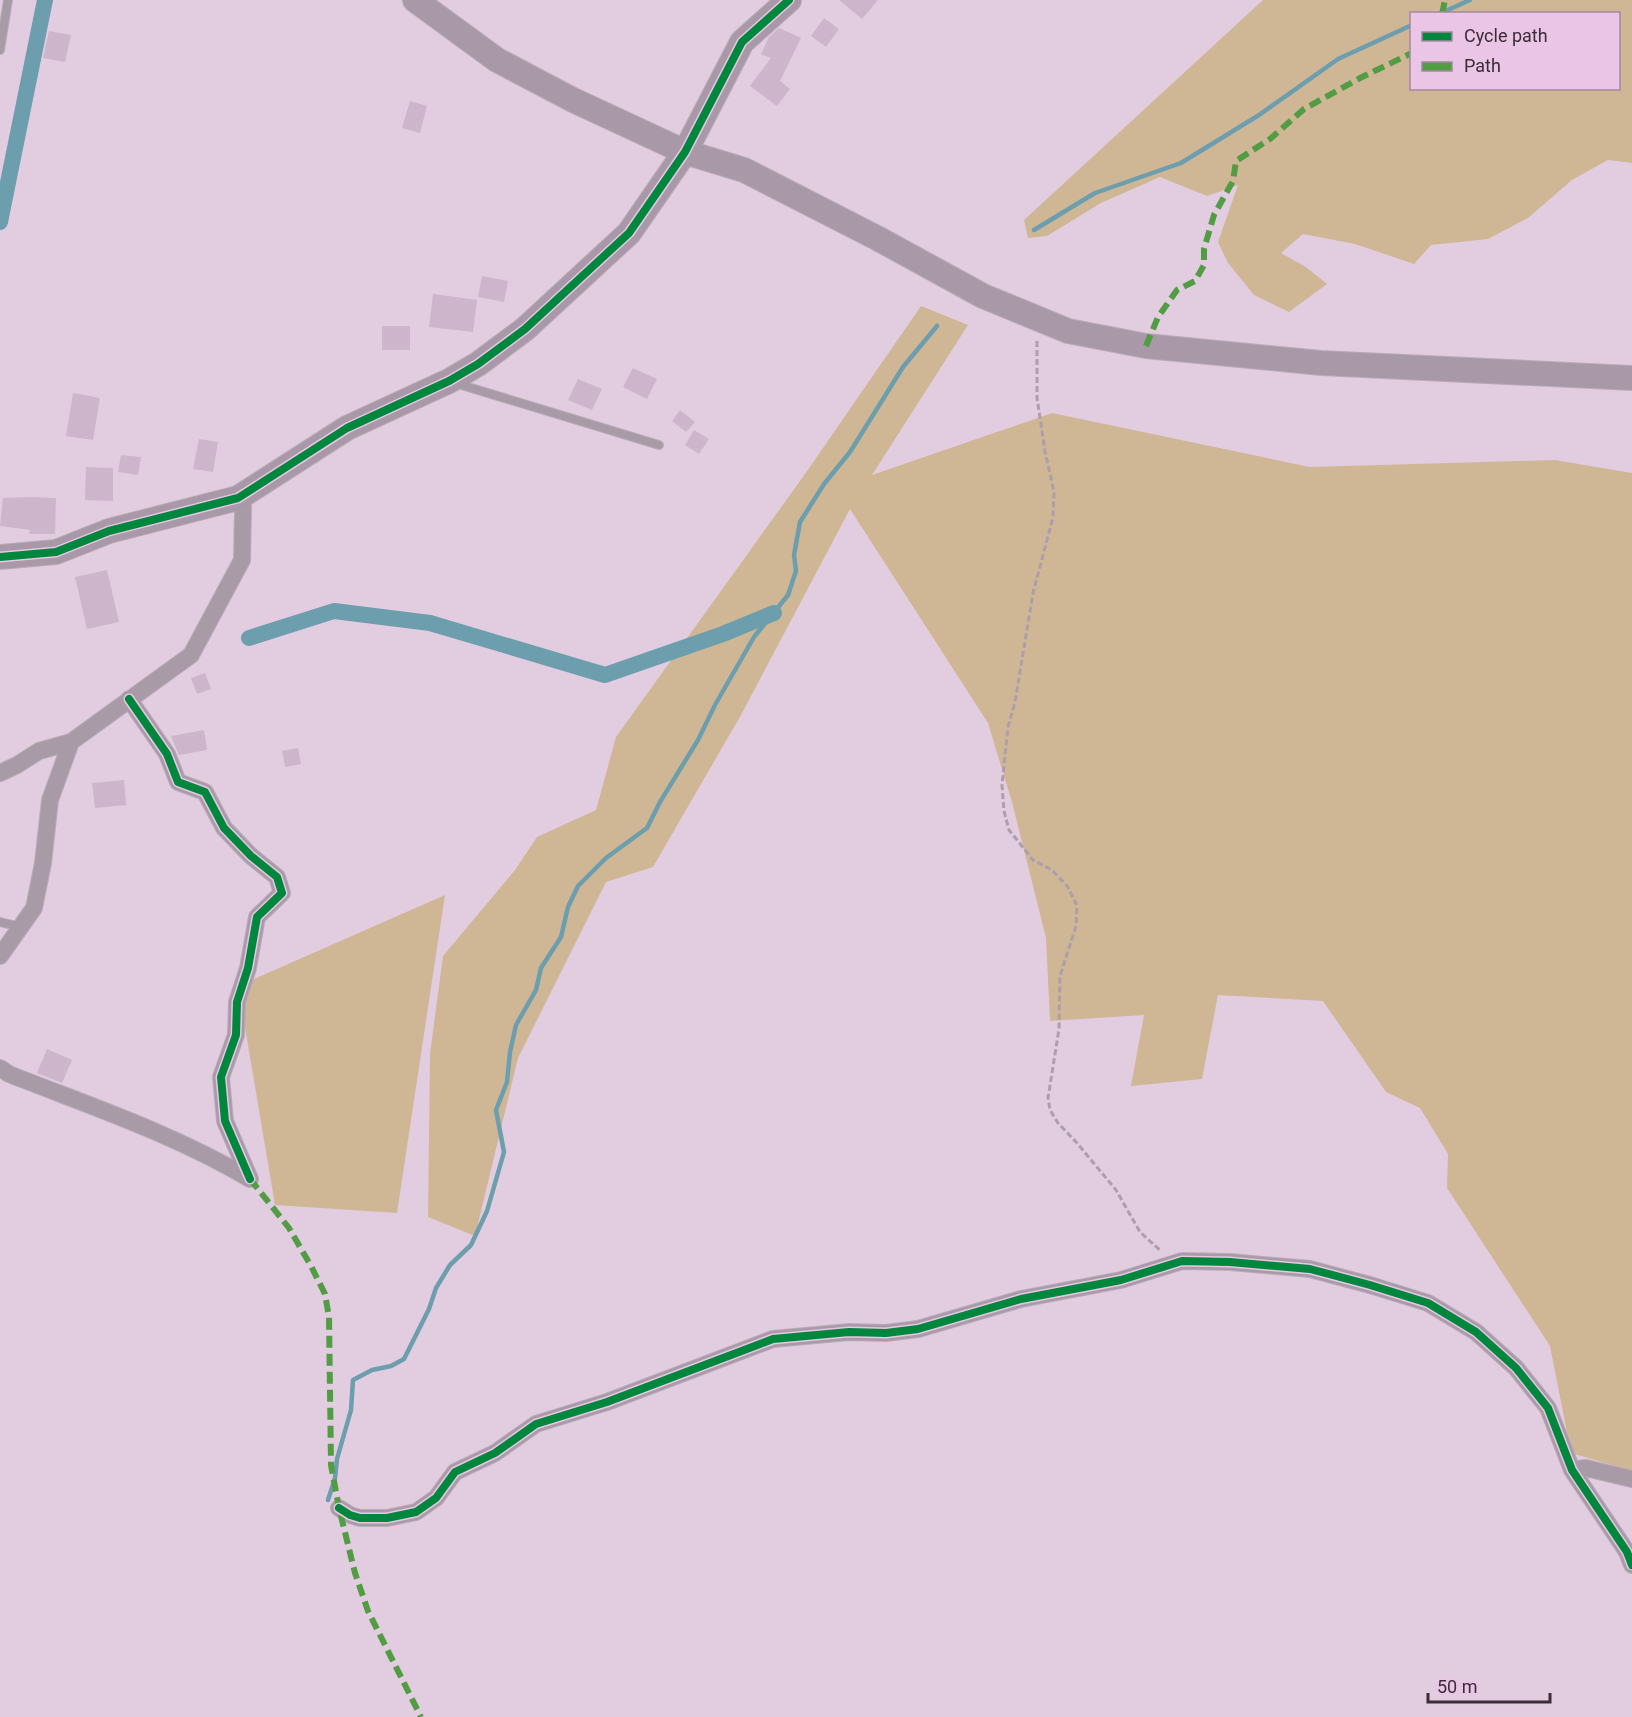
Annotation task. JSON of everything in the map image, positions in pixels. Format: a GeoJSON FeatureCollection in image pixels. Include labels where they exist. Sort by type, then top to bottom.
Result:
{"type":"FeatureCollection","features":[{"type":"Feature","properties":{"kind":"main road"},"geometry":{"type":"LineString","coordinates":[[415,0],[497,60],[573,100],[685,152],[744,170],[877,238],[982,296],[1068,331],[1146,346],[1223,355],[1321,363],[1632,378]]}},
{"type":"Feature","properties":{"kind":"main road"},"geometry":{"type":"LineString","coordinates":[[0,556],[56,552],[109,531],[238,498],[347,428],[449,381],[478,364],[525,329],[629,233],[685,152],[742,42],[789,0]]}},
{"type":"Feature","properties":{"kind":"street"},"geometry":{"type":"LineString","coordinates":[[0,773],[39,751],[71,742],[191,655],[242,560],[243,507],[238,498]]}},
{"type":"Feature","properties":{"kind":"street"},"geometry":{"type":"LineString","coordinates":[[0,1068],[9,1074],[181,1142],[250,1179],[225,1121],[220,1077],[236,1035],[237,1002],[248,968],[257,917],[282,893],[277,877],[251,856],[224,828],[205,792],[177,782],[168,754],[129,699]]}},
{"type":"Feature","properties":{"kind":"street"},"geometry":{"type":"LineString","coordinates":[[0,956],[34,908],[43,863],[50,800],[71,742]]}},
{"type":"Feature","properties":{"kind":"street"},"geometry":{"type":"LineString","coordinates":[[339,1508],[360,1518],[387,1518],[416,1512],[436,1498],[455,1472],[495,1453],[536,1424],[607,1402],[773,1339],[918,1329],[1021,1299],[1121,1280],[1182,1261],[1230,1262],[1310,1269],[1428,1303],[1476,1332],[1516,1368],[1548,1408],[1572,1470],[1627,1552],[1632,1565]]}},
{"type":"Feature","properties":{"kind":"street"},"geometry":{"type":"LineString","coordinates":[[1572,1470],[1586,1468],[1632,1479]]}},
{"type":"Feature","properties":{"kind":"lane"},"geometry":{"type":"LineString","coordinates":[[0,50],[8,0]]}},
{"type":"Feature","properties":{"kind":"lane"},"geometry":{"type":"LineString","coordinates":[[449,381],[659,446]]}},
{"type":"Feature","properties":{"kind":"lane"},"geometry":{"type":"LineString","coordinates":[[0,922],[22,927]]}},
{"type":"Feature","properties":{"kind":"path"},"geometry":{"type":"LineString","coordinates":[[1037,320],[1037,398],[1054,492],[1053,517],[1033,593],[1015,702],[1008,727],[1002,786],[1004,811],[1009,830],[1033,860],[1052,870],[1068,887],[1077,906],[1076,926],[1060,976],[1059,1029],[1048,1098],[1050,1110],[1058,1123],[1116,1190],[1140,1232],[1167,1256],[1182,1261]]}},
{"type":"Feature","properties":{"kind":"shaded area"},"geometry":{"type":"Polygon","coordinates":[[[1263,0],[1632,0],[1632,163],[1608,160],[1572,180],[1528,218],[1488,239],[1431,245],[1414,264],[1355,244],[1303,234],[1281,253],[1306,267],[1327,284],[1289,312],[1254,295],[1228,263],[1218,242],[1238,185],[1207,196],[1160,177],[1101,203],[1047,236],[1028,238],[1024,220],[1263,0]]]}},
{"type":"Feature","properties":{"kind":"shaded area"},"geometry":{"type":"Polygon","coordinates":[[[921,306],[968,325],[872,475],[1052,413],[1310,467],[1555,460],[1632,473],[1632,1471],[1571,1453],[1550,1346],[1447,1188],[1448,1154],[1420,1108],[1386,1092],[1323,1001],[1218,995],[1202,1079],[1131,1086],[1144,1015],[1050,1021],[1046,938],[1012,802],[988,723],[850,509],[741,715],[653,867],[606,882],[518,1058],[475,1236],[428,1217],[430,1054],[443,956],[515,870],[537,837],[596,810],[616,737],[805,474],[921,306]]]}},
{"type":"Feature","properties":{"kind":"shaded area"},"geometry":{"type":"Polygon","coordinates":[[[445,895],[397,1213],[275,1205],[238,986],[445,895]]]}},
{"type":"Feature","properties":{"kind":"building"},"geometry":{"type":"Polygon","coordinates":[[[839,0],[878,0],[862,19],[839,0]]]}},
{"type":"Feature","properties":{"kind":"building"},"geometry":{"type":"Polygon","coordinates":[[[824,18],[839,29],[826,47],[811,36],[824,18]]]}},
{"type":"Feature","properties":{"kind":"building"},"geometry":{"type":"Polygon","coordinates":[[[779,28],[801,38],[780,81],[790,89],[777,106],[750,86],[771,58],[761,54],[769,37],[779,28]]]}},
{"type":"Feature","properties":{"kind":"building"},"geometry":{"type":"Polygon","coordinates":[[[49,31],[71,35],[65,62],[43,58],[49,31]]]}},
{"type":"Feature","properties":{"kind":"building"},"geometry":{"type":"Polygon","coordinates":[[[410,101],[427,106],[420,133],[402,128],[410,101]]]}},
{"type":"Feature","properties":{"kind":"building"},"geometry":{"type":"Polygon","coordinates":[[[482,276],[508,281],[504,302],[478,297],[482,276]]]}},
{"type":"Feature","properties":{"kind":"building"},"geometry":{"type":"Polygon","coordinates":[[[433,294],[477,300],[473,332],[429,327],[433,294]]]}},
{"type":"Feature","properties":{"kind":"building"},"geometry":{"type":"Polygon","coordinates":[[[382,326],[410,326],[410,350],[382,350],[382,326]]]}},
{"type":"Feature","properties":{"kind":"building"},"geometry":{"type":"Polygon","coordinates":[[[633,368],[657,379],[647,399],[623,387],[633,368]]]}},
{"type":"Feature","properties":{"kind":"building"},"geometry":{"type":"Polygon","coordinates":[[[578,379],[602,389],[592,410],[568,400],[578,379]]]}},
{"type":"Feature","properties":{"kind":"building"},"geometry":{"type":"Polygon","coordinates":[[[73,393],[100,398],[93,440],[66,436],[73,393]]]}},
{"type":"Feature","properties":{"kind":"building"},"geometry":{"type":"Polygon","coordinates":[[[680,410],[695,422],[686,432],[672,421],[680,410]]]}},
{"type":"Feature","properties":{"kind":"building"},"geometry":{"type":"Polygon","coordinates":[[[694,430],[709,439],[699,454],[685,445],[694,430]]]}},
{"type":"Feature","properties":{"kind":"building"},"geometry":{"type":"Polygon","coordinates":[[[199,439],[218,442],[213,472],[193,469],[199,439]]]}},
{"type":"Feature","properties":{"kind":"building"},"geometry":{"type":"Polygon","coordinates":[[[121,455],[141,457],[138,475],[118,472],[121,455]]]}},
{"type":"Feature","properties":{"kind":"building"},"geometry":{"type":"Polygon","coordinates":[[[86,467],[113,468],[113,501],[85,500],[86,467]]]}},
{"type":"Feature","properties":{"kind":"building"},"geometry":{"type":"Polygon","coordinates":[[[3,498],[56,498],[55,534],[29,534],[30,530],[0,526],[3,498]]]}},
{"type":"Feature","properties":{"kind":"building"},"geometry":{"type":"Polygon","coordinates":[[[107,570],[119,622],[87,629],[75,577],[107,570]]]}},
{"type":"Feature","properties":{"kind":"building"},"geometry":{"type":"Polygon","coordinates":[[[205,673],[211,689],[197,694],[191,678],[205,673]]]}},
{"type":"Feature","properties":{"kind":"building"},"geometry":{"type":"Polygon","coordinates":[[[204,730],[207,750],[179,755],[171,736],[204,730]]]}},
{"type":"Feature","properties":{"kind":"building"},"geometry":{"type":"Polygon","coordinates":[[[298,748],[301,764],[285,767],[282,751],[298,748]]]}},
{"type":"Feature","properties":{"kind":"building"},"geometry":{"type":"Polygon","coordinates":[[[124,780],[126,805],[95,808],[92,783],[124,780]]]}},
{"type":"Feature","properties":{"kind":"building"},"geometry":{"type":"Polygon","coordinates":[[[47,1049],[72,1060],[62,1083],[37,1073],[47,1049]]]}},
{"type":"Feature","properties":{"kind":"waterway"},"geometry":{"type":"LineString","coordinates":[[0,222],[45,0]]}},
{"type":"Feature","properties":{"kind":"waterway"},"geometry":{"type":"LineString","coordinates":[[1443,12],[1470,0]]}},
{"type":"Feature","properties":{"kind":"waterway"},"geometry":{"type":"LineString","coordinates":[[1034,230],[1095,193],[1181,163],[1259,115],[1338,59],[1410,26]]}},
{"type":"Feature","properties":{"kind":"waterway"},"geometry":{"type":"LineString","coordinates":[[328,1500],[351,1410],[353,1380],[372,1370],[391,1366],[404,1359],[429,1309],[436,1288],[450,1265],[471,1245],[487,1211],[504,1152],[496,1110],[507,1082],[516,1025],[536,990],[541,968],[561,937],[568,907],[578,886],[606,858],[647,828],[754,637],[788,595],[796,571],[794,555],[800,522],[824,484],[850,452],[903,367],[937,326]]}},
{"type":"Feature","properties":{"kind":"waterway"},"geometry":{"type":"LineString","coordinates":[[249,638],[334,611],[430,623],[605,675],[723,634],[774,613]]}},
{"type":"Feature","properties":{"kind":"marked path"},"geometry":{"type":"LineString","coordinates":[[1442,12],[1445,0]]}},
{"type":"Feature","properties":{"kind":"marked path"},"geometry":{"type":"LineString","coordinates":[[1146,346],[1158,317],[1177,290],[1195,281],[1204,265],[1204,249],[1214,215],[1233,181],[1236,161],[1270,139],[1304,109],[1410,54]]}},
{"type":"Feature","properties":{"kind":"marked path"},"geometry":{"type":"LineString","coordinates":[[250,1179],[289,1228],[325,1294],[329,1317],[331,1465],[339,1508],[355,1573],[368,1611],[421,1717]]}},
{"type":"Feature","properties":{"kind":"cycle path"},"geometry":{"type":"LineString","coordinates":[[0,557],[56,552],[109,531],[238,498],[347,428],[449,381],[478,364],[525,329],[629,233],[685,152],[742,42],[789,0]]}},
{"type":"Feature","properties":{"kind":"cycle path"},"geometry":{"type":"LineString","coordinates":[[129,699],[167,754],[178,782],[205,792],[224,828],[251,856],[277,877],[282,893],[257,917],[248,968],[237,1002],[236,1035],[221,1077],[225,1121],[250,1179]]}},
{"type":"Feature","properties":{"kind":"cycle path"},"geometry":{"type":"LineString","coordinates":[[339,1508],[360,1518],[387,1518],[416,1512],[436,1498],[455,1472],[495,1453],[536,1424],[607,1402],[773,1339],[918,1329],[1021,1299],[1121,1280],[1182,1261],[1230,1262],[1310,1269],[1370,1285],[1428,1303],[1476,1332],[1516,1368],[1548,1408],[1572,1470],[1627,1552],[1632,1565]]}}]}
